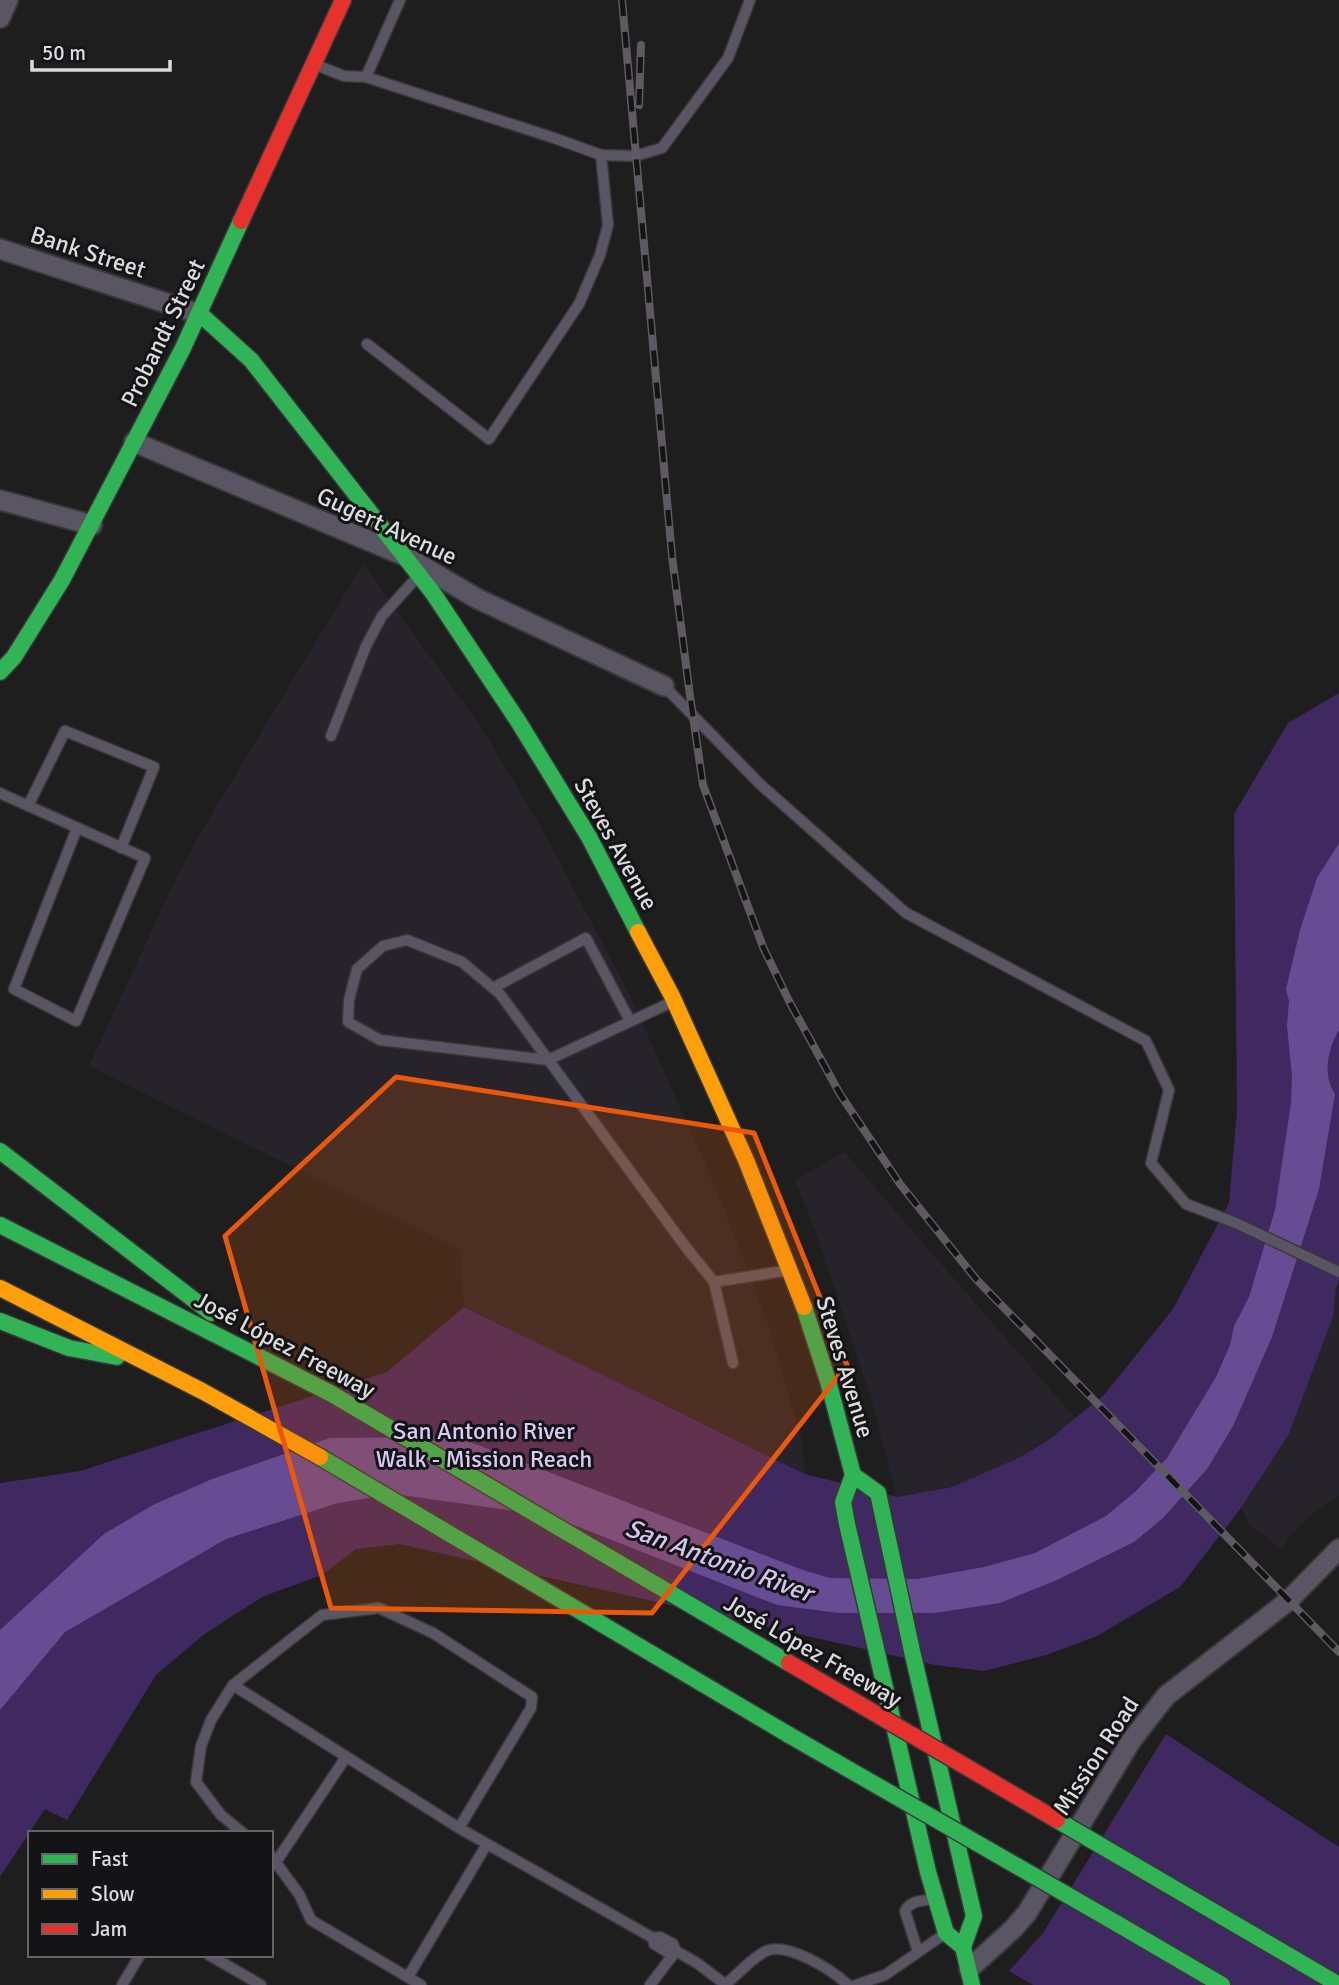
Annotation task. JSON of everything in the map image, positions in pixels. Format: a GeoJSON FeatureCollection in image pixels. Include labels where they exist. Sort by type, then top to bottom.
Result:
{"type":"FeatureCollection","features":[{"type":"Feature","properties":{"kind":"main road","name":"Probandt Street"},"geometry":{"type":"LineString","coordinates":[[0,672],[14,657],[36,623],[92,525],[200,314],[342,0]]}},
{"type":"Feature","properties":{"kind":"main road","name":"Steves Avenue"},"geometry":{"type":"LineString","coordinates":[[200,314],[251,360],[419,574],[465,639],[589,837],[674,1001],[746,1160],[790,1270],[828,1381],[853,1475],[843,1502],[847,1524],[928,1872],[946,1933]]}},
{"type":"Feature","properties":{"kind":"main road"},"geometry":{"type":"LineString","coordinates":[[0,1151],[130,1253],[289,1370]]}},
{"type":"Feature","properties":{"kind":"main road","name":"José López Freeway"},"geometry":{"type":"LineString","coordinates":[[0,1225],[330,1393],[1339,1985]]}},
{"type":"Feature","properties":{"kind":"main road"},"geometry":{"type":"LineString","coordinates":[[0,1288],[94,1333],[310,1450],[789,1735],[1222,1985]]}},
{"type":"Feature","properties":{"kind":"main road"},"geometry":{"type":"LineString","coordinates":[[0,1321],[69,1348],[150,1363]]}},
{"type":"Feature","properties":{"kind":"main road","name":"Steves Avenue"},"geometry":{"type":"LineString","coordinates":[[853,1475],[878,1493],[974,1916],[963,1947]]}},
{"type":"Feature","properties":{"kind":"main road"},"geometry":{"type":"LineString","coordinates":[[946,1933],[963,1947],[970,1977]]}},
{"type":"Feature","properties":{"kind":"main road","name":"Mission Road"},"geometry":{"type":"LineString","coordinates":[[950,1985],[970,1977]]}},
{"type":"Feature","properties":{"kind":"street"},"geometry":{"type":"LineString","coordinates":[[0,18],[8,0]]}},
{"type":"Feature","properties":{"kind":"street","name":"Bank Street"},"geometry":{"type":"LineString","coordinates":[[0,249],[200,314]]}},
{"type":"Feature","properties":{"kind":"street","name":"Gugert Avenue"},"geometry":{"type":"LineString","coordinates":[[134,442],[405,556],[476,598],[664,686]]}},
{"type":"Feature","properties":{"kind":"street"},"geometry":{"type":"LineString","coordinates":[[0,500],[92,525]]}},
{"type":"Feature","properties":{"kind":"street","name":"Mission Road"},"geometry":{"type":"LineString","coordinates":[[970,1977],[1027,1913],[1132,1741],[1166,1696],[1288,1601],[1339,1549]]}},
{"type":"Feature","properties":{"kind":"lane"},"geometry":{"type":"LineString","coordinates":[[366,77],[400,0]]}},
{"type":"Feature","properties":{"kind":"lane"},"geometry":{"type":"LineString","coordinates":[[314,64],[344,75],[366,77],[601,155],[635,156],[662,148],[728,58],[750,0]]}},
{"type":"Feature","properties":{"kind":"lane"},"geometry":{"type":"LineString","coordinates":[[367,344],[489,439],[579,304],[600,255],[608,225],[601,155]]}},
{"type":"Feature","properties":{"kind":"lane"},"geometry":{"type":"LineString","coordinates":[[331,736],[366,646],[383,616],[419,574]]}},
{"type":"Feature","properties":{"kind":"lane"},"geometry":{"type":"LineString","coordinates":[[664,686],[761,785],[906,913],[1146,1041],[1169,1090],[1151,1163],[1186,1205],[1237,1223],[1339,1272]]}},
{"type":"Feature","properties":{"kind":"lane"},"geometry":{"type":"LineString","coordinates":[[28,806],[65,731],[155,767],[121,848]]}},
{"type":"Feature","properties":{"kind":"lane"},"geometry":{"type":"LineString","coordinates":[[0,793],[145,858],[76,1021],[14,989],[77,828]]}},
{"type":"Feature","properties":{"kind":"lane"},"geometry":{"type":"LineString","coordinates":[[493,988],[586,938],[630,1021]]}},
{"type":"Feature","properties":{"kind":"lane"},"geometry":{"type":"LineString","coordinates":[[674,1001],[548,1060],[380,1040],[348,1022],[349,1000],[357,969],[383,946],[407,940],[462,962],[500,994],[548,1060],[685,1246],[714,1282],[733,1363]]}},
{"type":"Feature","properties":{"kind":"lane"},"geometry":{"type":"LineString","coordinates":[[714,1282],[790,1270]]}},
{"type":"Feature","properties":{"kind":"lane"},"geometry":{"type":"LineString","coordinates":[[241,1831],[221,1815],[196,1783],[201,1746],[211,1720],[233,1685],[322,1615],[379,1608],[433,1633],[532,1697],[531,1708],[459,1828]]}},
{"type":"Feature","properties":{"kind":"lane"},"geometry":{"type":"LineString","coordinates":[[233,1685],[459,1828],[653,1938],[654,1944],[667,1952],[676,1951],[726,1984],[766,1951],[781,1949],[795,1952],[839,1976],[848,1985]]}},
{"type":"Feature","properties":{"kind":"lane"},"geometry":{"type":"LineString","coordinates":[[346,1757],[274,1859],[299,1894],[311,1920],[421,1985]]}},
{"type":"Feature","properties":{"kind":"lane"},"geometry":{"type":"LineString","coordinates":[[408,1977],[487,1844]]}},
{"type":"Feature","properties":{"kind":"lane"},"geometry":{"type":"LineString","coordinates":[[918,1952],[905,1911],[908,1905],[914,1902],[937,1899]]}},
{"type":"Feature","properties":{"kind":"lane"},"geometry":{"type":"LineString","coordinates":[[856,1985],[885,1975],[946,1933]]}},
{"type":"Feature","properties":{"kind":"lane"},"geometry":{"type":"LineString","coordinates":[[650,1985],[676,1951]]}},
{"type":"Feature","properties":{"kind":"lane"},"geometry":{"type":"LineString","coordinates":[[122,1985],[139,1957]]}},
{"type":"Feature","properties":{"kind":"lane"},"geometry":{"type":"LineString","coordinates":[[212,1957],[261,1985]]}},
{"type":"Feature","properties":{"kind":"highlighted area"},"geometry":{"type":"Polygon","coordinates":[[[396,1077],[754,1133],[847,1365],[652,1613],[331,1608],[225,1236],[396,1077]]]}},
{"type":"Feature","properties":{"kind":"shaded area"},"geometry":{"type":"Polygon","coordinates":[[[363,564],[479,724],[542,829],[630,995],[716,1188],[767,1321],[802,1440],[805,1474],[464,1307],[460,1250],[89,1066],[169,893],[199,835],[363,564]]]}},
{"type":"Feature","properties":{"kind":"shaded area"},"geometry":{"type":"Polygon","coordinates":[[[844,1152],[1076,1419],[1020,1457],[978,1477],[952,1487],[897,1497],[872,1401],[819,1241],[795,1180],[844,1152]]]}},
{"type":"Feature","properties":{"kind":"shaded area"},"geometry":{"type":"Polygon","coordinates":[[[1339,1281],[1339,1495],[1307,1518],[1282,1550],[1250,1525],[1241,1508],[1289,1434],[1333,1317],[1339,1281]]]}},
{"type":"Feature","properties":{"kind":"green space","name":"San Antonio River Walk - Mission Reach"},"geometry":{"type":"Polygon","coordinates":[[[1339,693],[1339,1281],[1333,1317],[1289,1434],[1241,1508],[1180,1587],[1097,1636],[1046,1655],[984,1671],[935,1665],[400,1544],[356,1549],[322,1575],[264,1596],[203,1635],[156,1675],[67,1820],[45,1809],[0,1877],[0,1483],[80,1471],[387,1372],[464,1307],[805,1474],[897,1497],[952,1487],[1020,1457],[1048,1440],[1104,1395],[1173,1309],[1229,1203],[1237,1110],[1234,814],[1288,723],[1339,693]]]}},
{"type":"Feature","properties":{"kind":"green space"},"geometry":{"type":"Polygon","coordinates":[[[1166,1734],[1339,1847],[1339,1985],[1033,1985],[1009,1971],[1043,1933],[1166,1734]]]}},
{"type":"Feature","properties":{"kind":"water","name":"San Antonio River"},"geometry":{"type":"Polygon","coordinates":[[[1339,843],[1339,1030],[1328,1062],[1329,1079],[1335,1094],[1319,1189],[1272,1337],[1233,1426],[1207,1469],[1163,1518],[1134,1542],[1057,1580],[1000,1603],[935,1613],[839,1613],[777,1605],[551,1516],[394,1494],[338,1503],[226,1539],[65,1632],[0,1710],[0,1630],[104,1534],[153,1505],[212,1479],[330,1438],[457,1437],[830,1578],[917,1579],[984,1567],[1035,1553],[1106,1516],[1136,1491],[1167,1458],[1216,1377],[1230,1345],[1234,1326],[1249,1297],[1275,1210],[1291,1103],[1292,1076],[1287,1026],[1289,1001],[1286,989],[1300,930],[1317,878],[1339,843]]]}},
{"type":"Feature","properties":{"kind":"railway"},"geometry":{"type":"LineString","coordinates":[[622,0],[672,556],[703,785],[763,947],[840,1094],[900,1184],[976,1279],[1339,1652]]}},
{"type":"Feature","properties":{"kind":"railway"},"geometry":{"type":"LineString","coordinates":[[639,105],[641,45]]}},
{"type":"Feature","properties":{"kind":"traffic: fast"},"geometry":{"type":"LineString","coordinates":[[0,672],[14,657],[62,580],[183,348],[241,221]]}},
{"type":"Feature","properties":{"kind":"traffic: fast"},"geometry":{"type":"LineString","coordinates":[[200,314],[251,360],[433,593],[518,721],[589,837],[638,932]]}},
{"type":"Feature","properties":{"kind":"traffic: fast"},"geometry":{"type":"LineString","coordinates":[[0,1151],[211,1313]]}},
{"type":"Feature","properties":{"kind":"traffic: fast"},"geometry":{"type":"LineString","coordinates":[[0,1225],[330,1393]]}},
{"type":"Feature","properties":{"kind":"traffic: fast"},"geometry":{"type":"LineString","coordinates":[[804,1307],[828,1381],[853,1475],[843,1502],[847,1524],[928,1872],[946,1933],[963,1947]]}},
{"type":"Feature","properties":{"kind":"traffic: fast"},"geometry":{"type":"LineString","coordinates":[[0,1321],[69,1348],[117,1357]]}},
{"type":"Feature","properties":{"kind":"traffic: fast"},"geometry":{"type":"LineString","coordinates":[[330,1393],[789,1663]]}},
{"type":"Feature","properties":{"kind":"traffic: fast"},"geometry":{"type":"LineString","coordinates":[[320,1457],[789,1735]]}},
{"type":"Feature","properties":{"kind":"traffic: fast"},"geometry":{"type":"LineString","coordinates":[[853,1475],[878,1493],[974,1916],[963,1947],[972,1985]]}},
{"type":"Feature","properties":{"kind":"traffic: fast"},"geometry":{"type":"LineString","coordinates":[[789,1735],[1116,1923]]}},
{"type":"Feature","properties":{"kind":"traffic: fast"},"geometry":{"type":"LineString","coordinates":[[1057,1820],[1146,1872]]}},
{"type":"Feature","properties":{"kind":"traffic: fast"},"geometry":{"type":"LineString","coordinates":[[1146,1872],[1339,1985]]}},
{"type":"Feature","properties":{"kind":"traffic: fast"},"geometry":{"type":"LineString","coordinates":[[1116,1923],[1222,1985]]}},
{"type":"Feature","properties":{"kind":"traffic: slow"},"geometry":{"type":"LineString","coordinates":[[638,932],[672,996],[746,1160],[804,1307]]}},
{"type":"Feature","properties":{"kind":"traffic: slow"},"geometry":{"type":"LineString","coordinates":[[0,1288],[202,1391],[320,1457]]}},
{"type":"Feature","properties":{"kind":"traffic: jam"},"geometry":{"type":"LineString","coordinates":[[241,221],[343,0]]}},
{"type":"Feature","properties":{"kind":"traffic: jam"},"geometry":{"type":"LineString","coordinates":[[789,1663],[1057,1820]]}}]}
